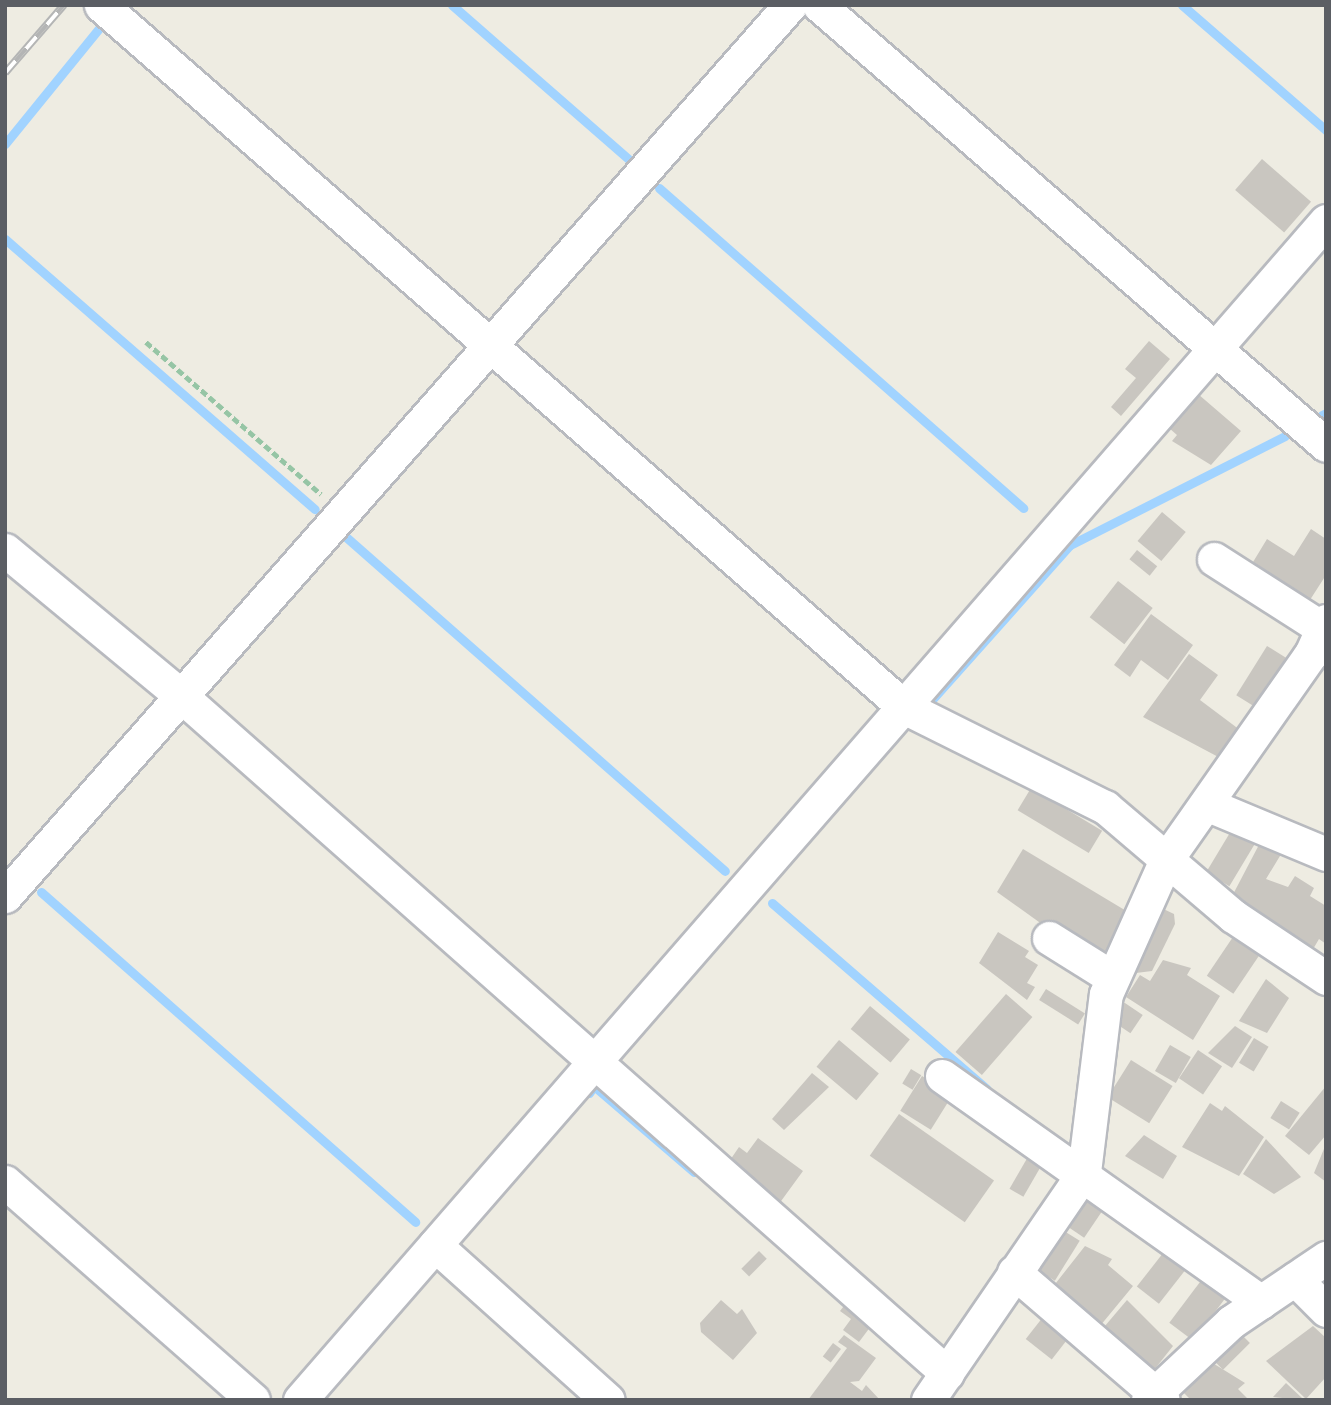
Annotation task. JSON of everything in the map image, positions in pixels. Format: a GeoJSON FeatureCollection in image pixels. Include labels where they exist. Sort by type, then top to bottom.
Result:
{"type":"FeatureCollection","features":[{"type":"Feature","properties":{"kind":"street"},"geometry":{"type":"LineString","coordinates":[[102,5],[904,707],[1105,807],[1233,916],[1326,978]]}},
{"type":"Feature","properties":{"kind":"street"},"geometry":{"type":"LineString","coordinates":[[5,896],[487,344],[790,5]]}},
{"type":"Feature","properties":{"kind":"street"},"geometry":{"type":"LineString","coordinates":[[819,5],[1322,436]]}},
{"type":"Feature","properties":{"kind":"street"},"geometry":{"type":"LineString","coordinates":[[300,1400],[1326,221]]}},
{"type":"Feature","properties":{"kind":"street"},"geometry":{"type":"LineString","coordinates":[[5,550],[180,695],[947,1373]]}},
{"type":"Feature","properties":{"kind":"street"},"geometry":{"type":"LineString","coordinates":[[928,1400],[1084,1172],[1106,994],[1113,978],[1166,860],[1324,624],[1214,559]]}},
{"type":"Feature","properties":{"kind":"street"},"geometry":{"type":"LineString","coordinates":[[1206,804],[1326,854]]}},
{"type":"Feature","properties":{"kind":"street"},"geometry":{"type":"LineString","coordinates":[[1049,938],[1113,978]]}},
{"type":"Feature","properties":{"kind":"street"},"geometry":{"type":"LineString","coordinates":[[942,1076],[1084,1172],[1261,1302]]}},
{"type":"Feature","properties":{"kind":"street"},"geometry":{"type":"LineString","coordinates":[[5,1182],[253,1400]]}},
{"type":"Feature","properties":{"kind":"street"},"geometry":{"type":"LineString","coordinates":[[435,1245],[608,1400]]}},
{"type":"Feature","properties":{"kind":"street"},"geometry":{"type":"LineString","coordinates":[[1014,1272],[1156,1397],[1261,1302],[1326,1258]]}},
{"type":"Feature","properties":{"kind":"street"},"geometry":{"type":"LineString","coordinates":[[1295,1279],[1326,1310]]}},
{"type":"Feature","properties":{"kind":"path"},"geometry":{"type":"LineString","coordinates":[[146,342],[341,511]]}},
{"type":"Feature","properties":{"kind":"building"},"geometry":{"type":"Polygon","coordinates":[[[1262,159],[1311,202],[1284,233],[1235,190],[1262,159]]]}},
{"type":"Feature","properties":{"kind":"building"},"geometry":{"type":"Polygon","coordinates":[[[1149,341],[1170,359],[1121,416],[1111,407],[1136,378],[1125,369],[1149,341]]]}},
{"type":"Feature","properties":{"kind":"building"},"geometry":{"type":"Polygon","coordinates":[[[1198,394],[1241,431],[1211,465],[1172,441],[1177,435],[1169,428],[1198,394]]]}},
{"type":"Feature","properties":{"kind":"building"},"geometry":{"type":"Polygon","coordinates":[[[1162,512],[1186,532],[1161,561],[1138,541],[1162,512]]]}},
{"type":"Feature","properties":{"kind":"building"},"geometry":{"type":"Polygon","coordinates":[[[1311,529],[1326,539],[1326,575],[1308,603],[1250,567],[1267,539],[1294,556],[1311,529]]]}},
{"type":"Feature","properties":{"kind":"building"},"geometry":{"type":"Polygon","coordinates":[[[1137,550],[1157,566],[1150,576],[1129,559],[1137,550]]]}},
{"type":"Feature","properties":{"kind":"building"},"geometry":{"type":"Polygon","coordinates":[[[1118,581],[1153,608],[1124,644],[1090,617],[1118,581]]]}},
{"type":"Feature","properties":{"kind":"building"},"geometry":{"type":"Polygon","coordinates":[[[1151,614],[1193,645],[1168,680],[1141,660],[1130,677],[1114,665],[1151,614]]]}},
{"type":"Feature","properties":{"kind":"building"},"geometry":{"type":"Polygon","coordinates":[[[1267,646],[1291,661],[1260,710],[1236,695],[1267,646]]]}},
{"type":"Feature","properties":{"kind":"building"},"geometry":{"type":"Polygon","coordinates":[[[1189,654],[1218,675],[1200,700],[1244,733],[1224,760],[1143,717],[1189,654]]]}},
{"type":"Feature","properties":{"kind":"building"},"geometry":{"type":"Polygon","coordinates":[[[1031,788],[1102,831],[1089,853],[1018,810],[1031,788]]]}},
{"type":"Feature","properties":{"kind":"building"},"geometry":{"type":"Polygon","coordinates":[[[1234,826],[1257,840],[1229,886],[1206,872],[1234,826]]]}},
{"type":"Feature","properties":{"kind":"building"},"geometry":{"type":"Polygon","coordinates":[[[1262,839],[1283,851],[1266,879],[1288,887],[1295,876],[1314,888],[1310,896],[1326,906],[1326,944],[1319,939],[1309,956],[1229,902],[1262,839]]]}},
{"type":"Feature","properties":{"kind":"building"},"geometry":{"type":"Polygon","coordinates":[[[1023,849],[1128,912],[1103,955],[1071,945],[997,892],[1023,849]]]}},
{"type":"Feature","properties":{"kind":"building"},"geometry":{"type":"Polygon","coordinates":[[[1155,905],[1174,914],[1175,924],[1152,971],[1136,973],[1124,967],[1155,905]]]}},
{"type":"Feature","properties":{"kind":"building"},"geometry":{"type":"Polygon","coordinates":[[[1237,931],[1264,949],[1233,994],[1207,976],[1237,931]]]}},
{"type":"Feature","properties":{"kind":"building"},"geometry":{"type":"Polygon","coordinates":[[[998,932],[1029,951],[1025,957],[1038,965],[1027,983],[1035,987],[1027,1000],[979,963],[998,932]]]}},
{"type":"Feature","properties":{"kind":"building"},"geometry":{"type":"Polygon","coordinates":[[[1163,960],[1191,968],[1187,975],[1220,996],[1193,1040],[1126,997],[1140,975],[1150,981],[1163,960]]]}},
{"type":"Feature","properties":{"kind":"building"},"geometry":{"type":"Polygon","coordinates":[[[1266,979],[1289,998],[1267,1033],[1239,1021],[1266,979]]]}},
{"type":"Feature","properties":{"kind":"building"},"geometry":{"type":"Polygon","coordinates":[[[1046,989],[1085,1013],[1078,1024],[1039,1000],[1046,989]]]}},
{"type":"Feature","properties":{"kind":"building"},"geometry":{"type":"Polygon","coordinates":[[[1006,994],[1032,1017],[982,1075],[955,1052],[1006,994]]]}},
{"type":"Feature","properties":{"kind":"building"},"geometry":{"type":"Polygon","coordinates":[[[1122,1001],[1143,1015],[1130,1033],[1110,1019],[1122,1001]]]}},
{"type":"Feature","properties":{"kind":"building"},"geometry":{"type":"Polygon","coordinates":[[[870,1006],[910,1039],[891,1062],[851,1029],[870,1006]]]}},
{"type":"Feature","properties":{"kind":"building"},"geometry":{"type":"Polygon","coordinates":[[[1235,1026],[1252,1037],[1232,1068],[1208,1053],[1235,1026]]]}},
{"type":"Feature","properties":{"kind":"building"},"geometry":{"type":"Polygon","coordinates":[[[1254,1038],[1269,1047],[1254,1072],[1239,1063],[1254,1038]]]}},
{"type":"Feature","properties":{"kind":"building"},"geometry":{"type":"Polygon","coordinates":[[[839,1040],[879,1073],[856,1100],[817,1067],[839,1040]]]}},
{"type":"Feature","properties":{"kind":"building"},"geometry":{"type":"Polygon","coordinates":[[[1170,1045],[1191,1057],[1176,1083],[1155,1071],[1170,1045]]]}},
{"type":"Feature","properties":{"kind":"building"},"geometry":{"type":"Polygon","coordinates":[[[1198,1050],[1222,1066],[1203,1094],[1179,1078],[1198,1050]]]}},
{"type":"Feature","properties":{"kind":"building"},"geometry":{"type":"Polygon","coordinates":[[[1131,1060],[1173,1086],[1149,1123],[1108,1097],[1131,1060]]]}},
{"type":"Feature","properties":{"kind":"building"},"geometry":{"type":"Polygon","coordinates":[[[911,1069],[921,1075],[913,1090],[902,1084],[911,1069]]]}},
{"type":"Feature","properties":{"kind":"building"},"geometry":{"type":"Polygon","coordinates":[[[812,1073],[829,1087],[784,1130],[772,1119],[812,1073]]]}},
{"type":"Feature","properties":{"kind":"building"},"geometry":{"type":"Polygon","coordinates":[[[922,1076],[953,1095],[931,1130],[900,1111],[922,1076]]]}},
{"type":"Feature","properties":{"kind":"building"},"geometry":{"type":"Polygon","coordinates":[[[1326,1086],[1326,1135],[1309,1155],[1285,1136],[1326,1086]]]}},
{"type":"Feature","properties":{"kind":"building"},"geometry":{"type":"Polygon","coordinates":[[[1281,1101],[1300,1113],[1289,1130],[1270,1118],[1281,1101]]]}},
{"type":"Feature","properties":{"kind":"building"},"geometry":{"type":"Polygon","coordinates":[[[1210,1103],[1222,1111],[1225,1106],[1264,1137],[1239,1176],[1182,1147],[1210,1103]]]}},
{"type":"Feature","properties":{"kind":"building"},"geometry":{"type":"Polygon","coordinates":[[[899,1114],[994,1181],[965,1222],[870,1156],[899,1114]]]}},
{"type":"Feature","properties":{"kind":"building"},"geometry":{"type":"Polygon","coordinates":[[[1144,1135],[1177,1156],[1163,1179],[1125,1156],[1144,1135]]]}},
{"type":"Feature","properties":{"kind":"building"},"geometry":{"type":"Polygon","coordinates":[[[758,1138],[803,1171],[776,1208],[724,1169],[739,1147],[747,1153],[758,1138]]]}},
{"type":"Feature","properties":{"kind":"building"},"geometry":{"type":"Polygon","coordinates":[[[1266,1139],[1301,1177],[1274,1194],[1243,1174],[1266,1139]]]}},
{"type":"Feature","properties":{"kind":"building"},"geometry":{"type":"Polygon","coordinates":[[[1326,1144],[1326,1182],[1314,1173],[1326,1144]]]}},
{"type":"Feature","properties":{"kind":"building"},"geometry":{"type":"Polygon","coordinates":[[[1029,1155],[1043,1163],[1023,1197],[1010,1189],[1029,1155]]]}},
{"type":"Feature","properties":{"kind":"building"},"geometry":{"type":"Polygon","coordinates":[[[1078,1195],[1102,1211],[1084,1238],[1060,1222],[1078,1195]]]}},
{"type":"Feature","properties":{"kind":"building"},"geometry":{"type":"Polygon","coordinates":[[[1056,1226],[1080,1241],[1055,1281],[1031,1266],[1056,1226]]]}},
{"type":"Feature","properties":{"kind":"building"},"geometry":{"type":"Polygon","coordinates":[[[1085,1246],[1112,1259],[1108,1265],[1133,1286],[1100,1326],[1052,1288],[1085,1246]]]}},
{"type":"Feature","properties":{"kind":"building"},"geometry":{"type":"Polygon","coordinates":[[[1167,1248],[1189,1265],[1159,1304],[1137,1287],[1167,1248]]]}},
{"type":"Feature","properties":{"kind":"building"},"geometry":{"type":"Polygon","coordinates":[[[759,1251],[767,1259],[749,1276],[741,1269],[759,1251]]]}},
{"type":"Feature","properties":{"kind":"building"},"geometry":{"type":"Polygon","coordinates":[[[1203,1278],[1227,1296],[1193,1341],[1169,1323],[1203,1278]]]}},
{"type":"Feature","properties":{"kind":"building"},"geometry":{"type":"Polygon","coordinates":[[[721,1300],[737,1314],[742,1309],[757,1333],[733,1360],[701,1332],[700,1323],[721,1300]]]}},
{"type":"Feature","properties":{"kind":"building"},"geometry":{"type":"Polygon","coordinates":[[[1127,1300],[1173,1346],[1150,1375],[1099,1333],[1127,1300]]]}},
{"type":"Feature","properties":{"kind":"building"},"geometry":{"type":"Polygon","coordinates":[[[847,1302],[874,1322],[859,1342],[843,1330],[851,1319],[840,1311],[847,1302]]]}},
{"type":"Feature","properties":{"kind":"building"},"geometry":{"type":"Polygon","coordinates":[[[1043,1317],[1069,1337],[1052,1359],[1026,1339],[1043,1317]]]}},
{"type":"Feature","properties":{"kind":"building"},"geometry":{"type":"Polygon","coordinates":[[[1313,1326],[1326,1338],[1326,1377],[1306,1399],[1266,1361],[1313,1326]]]}},
{"type":"Feature","properties":{"kind":"building"},"geometry":{"type":"Polygon","coordinates":[[[1240,1333],[1250,1343],[1223,1370],[1213,1360],[1240,1333]]]}},
{"type":"Feature","properties":{"kind":"building"},"geometry":{"type":"Polygon","coordinates":[[[844,1335],[876,1358],[859,1381],[850,1382],[862,1391],[866,1385],[880,1400],[808,1400],[847,1348],[838,1342],[844,1335]]]}},
{"type":"Feature","properties":{"kind":"building"},"geometry":{"type":"Polygon","coordinates":[[[833,1343],[841,1349],[831,1363],[823,1357],[833,1343]]]}},
{"type":"Feature","properties":{"kind":"building"},"geometry":{"type":"Polygon","coordinates":[[[1211,1362],[1245,1383],[1238,1389],[1249,1400],[1191,1400],[1182,1391],[1211,1362]]]}},
{"type":"Feature","properties":{"kind":"building"},"geometry":{"type":"Polygon","coordinates":[[[1286,1383],[1302,1398],[1301,1400],[1273,1397],[1286,1383]]]}},
{"type":"Feature","properties":{"kind":"waterway"},"geometry":{"type":"LineString","coordinates":[[452,5],[631,161]]}},
{"type":"Feature","properties":{"kind":"waterway"},"geometry":{"type":"LineString","coordinates":[[1182,5],[1326,130]]}},
{"type":"Feature","properties":{"kind":"waterway"},"geometry":{"type":"LineString","coordinates":[[5,144],[105,21]]}},
{"type":"Feature","properties":{"kind":"waterway"},"geometry":{"type":"LineString","coordinates":[[659,188],[1023,508]]}},
{"type":"Feature","properties":{"kind":"waterway"},"geometry":{"type":"LineString","coordinates":[[5,239],[315,509]]}},
{"type":"Feature","properties":{"kind":"waterway"},"geometry":{"type":"LineString","coordinates":[[1322,415],[1326,413]]}},
{"type":"Feature","properties":{"kind":"waterway"},"geometry":{"type":"LineString","coordinates":[[929,703],[1070,545],[1285,436]]}},
{"type":"Feature","properties":{"kind":"waterway"},"geometry":{"type":"LineString","coordinates":[[346,537],[725,871]]}},
{"type":"Feature","properties":{"kind":"waterway"},"geometry":{"type":"LineString","coordinates":[[41,892],[415,1222]]}},
{"type":"Feature","properties":{"kind":"waterway"},"geometry":{"type":"LineString","coordinates":[[772,903],[987,1089]]}},
{"type":"Feature","properties":{"kind":"waterway"},"geometry":{"type":"LineString","coordinates":[[589,1093],[594,1086],[694,1172]]}},
{"type":"Feature","properties":{"kind":"railway"},"geometry":{"type":"LineString","coordinates":[[5,73],[64,5]]}}]}
